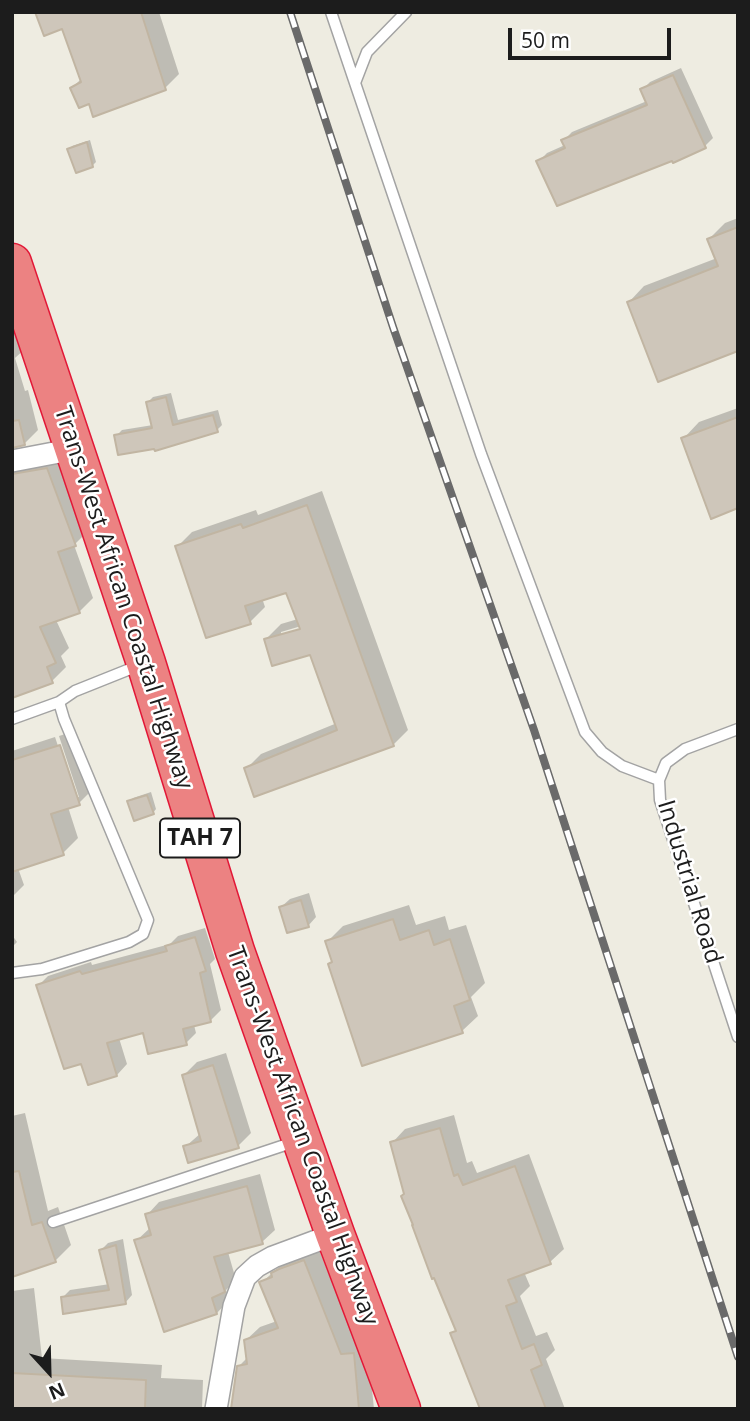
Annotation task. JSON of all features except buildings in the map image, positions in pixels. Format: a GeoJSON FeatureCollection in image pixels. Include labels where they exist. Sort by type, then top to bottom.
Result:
{"type":"FeatureCollection","features":[{"type":"Feature","properties":{"kind":"highway","name":"Trans-West African Coastal Highway"},"geometry":{"type":"LineString","coordinates":[[12,263],[146,663],[235,951],[335,1234],[401,1409]]}},
{"type":"Feature","properties":{"kind":"street"},"geometry":{"type":"LineString","coordinates":[[12,461],[75,449]]}},
{"type":"Feature","properties":{"kind":"street"},"geometry":{"type":"LineString","coordinates":[[216,1409],[234,1306],[245,1278],[250,1271],[273,1257],[335,1234]]}},
{"type":"Feature","properties":{"kind":"lane"},"geometry":{"type":"LineString","coordinates":[[331,12],[481,454],[585,732],[602,752],[622,766],[659,780]]}},
{"type":"Feature","properties":{"kind":"lane"},"geometry":{"type":"LineString","coordinates":[[355,83],[367,52],[406,12]]}},
{"type":"Feature","properties":{"kind":"lane"},"geometry":{"type":"LineString","coordinates":[[12,719],[59,702],[75,691],[146,663]]}},
{"type":"Feature","properties":{"kind":"lane"},"geometry":{"type":"LineString","coordinates":[[12,973],[43,969],[129,942],[143,934],[148,920],[59,702]]}},
{"type":"Feature","properties":{"kind":"lane","name":"Industrial Road"},"geometry":{"type":"LineString","coordinates":[[738,729],[685,749],[666,764],[659,780],[660,800],[738,1037]]}},
{"type":"Feature","properties":{"kind":"lane"},"geometry":{"type":"LineString","coordinates":[[53,1222],[301,1140]]}},
{"type":"Feature","properties":{"kind":"railway"},"geometry":{"type":"LineString","coordinates":[[290,12],[393,327],[534,730],[738,1357]]}}]}
